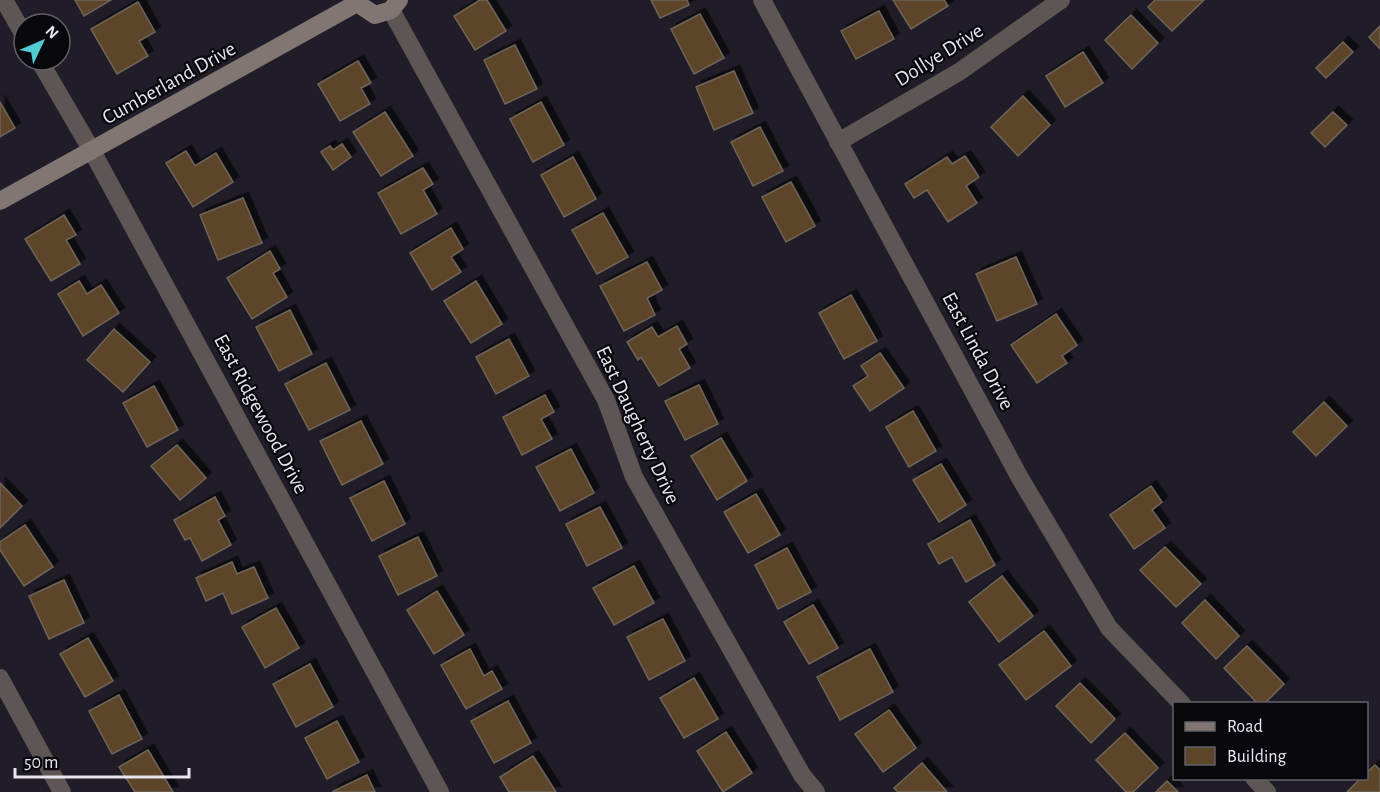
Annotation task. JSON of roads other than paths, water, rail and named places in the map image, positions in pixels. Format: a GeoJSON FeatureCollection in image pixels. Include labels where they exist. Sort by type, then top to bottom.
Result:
{"type":"FeatureCollection","features":[{"type":"Feature","properties":{"kind":"street"},"geometry":{"type":"LineString","coordinates":[[4,0],[12,14]]}},
{"type":"Feature","properties":{"kind":"street","name":"East Linda Drive"},"geometry":{"type":"LineString","coordinates":[[762,0],[1020,478],[1109,628],[1180,702]]}},
{"type":"Feature","properties":{"kind":"street","name":"Dollye Drive"},"geometry":{"type":"LineString","coordinates":[[838,141],[959,72],[1061,0]]}},
{"type":"Feature","properties":{"kind":"street"},"geometry":{"type":"LineString","coordinates":[[358,1],[375,15],[395,5]]}},
{"type":"Feature","properties":{"kind":"street","name":"Cumberland Drive"},"geometry":{"type":"LineString","coordinates":[[0,201],[358,1]]}},
{"type":"Feature","properties":{"kind":"street","name":"East Daugherty Drive"},"geometry":{"type":"LineString","coordinates":[[395,5],[606,400],[634,477],[802,775],[816,792]]}},
{"type":"Feature","properties":{"kind":"street","name":"East Ridgewood Drive"},"geometry":{"type":"LineString","coordinates":[[46,72],[92,151],[440,792]]}},
{"type":"Feature","properties":{"kind":"street"},"geometry":{"type":"LineString","coordinates":[[0,678],[62,792]]}},
{"type":"Feature","properties":{"kind":"street"},"geometry":{"type":"LineString","coordinates":[[1256,780],[1266,792]]}}]}
